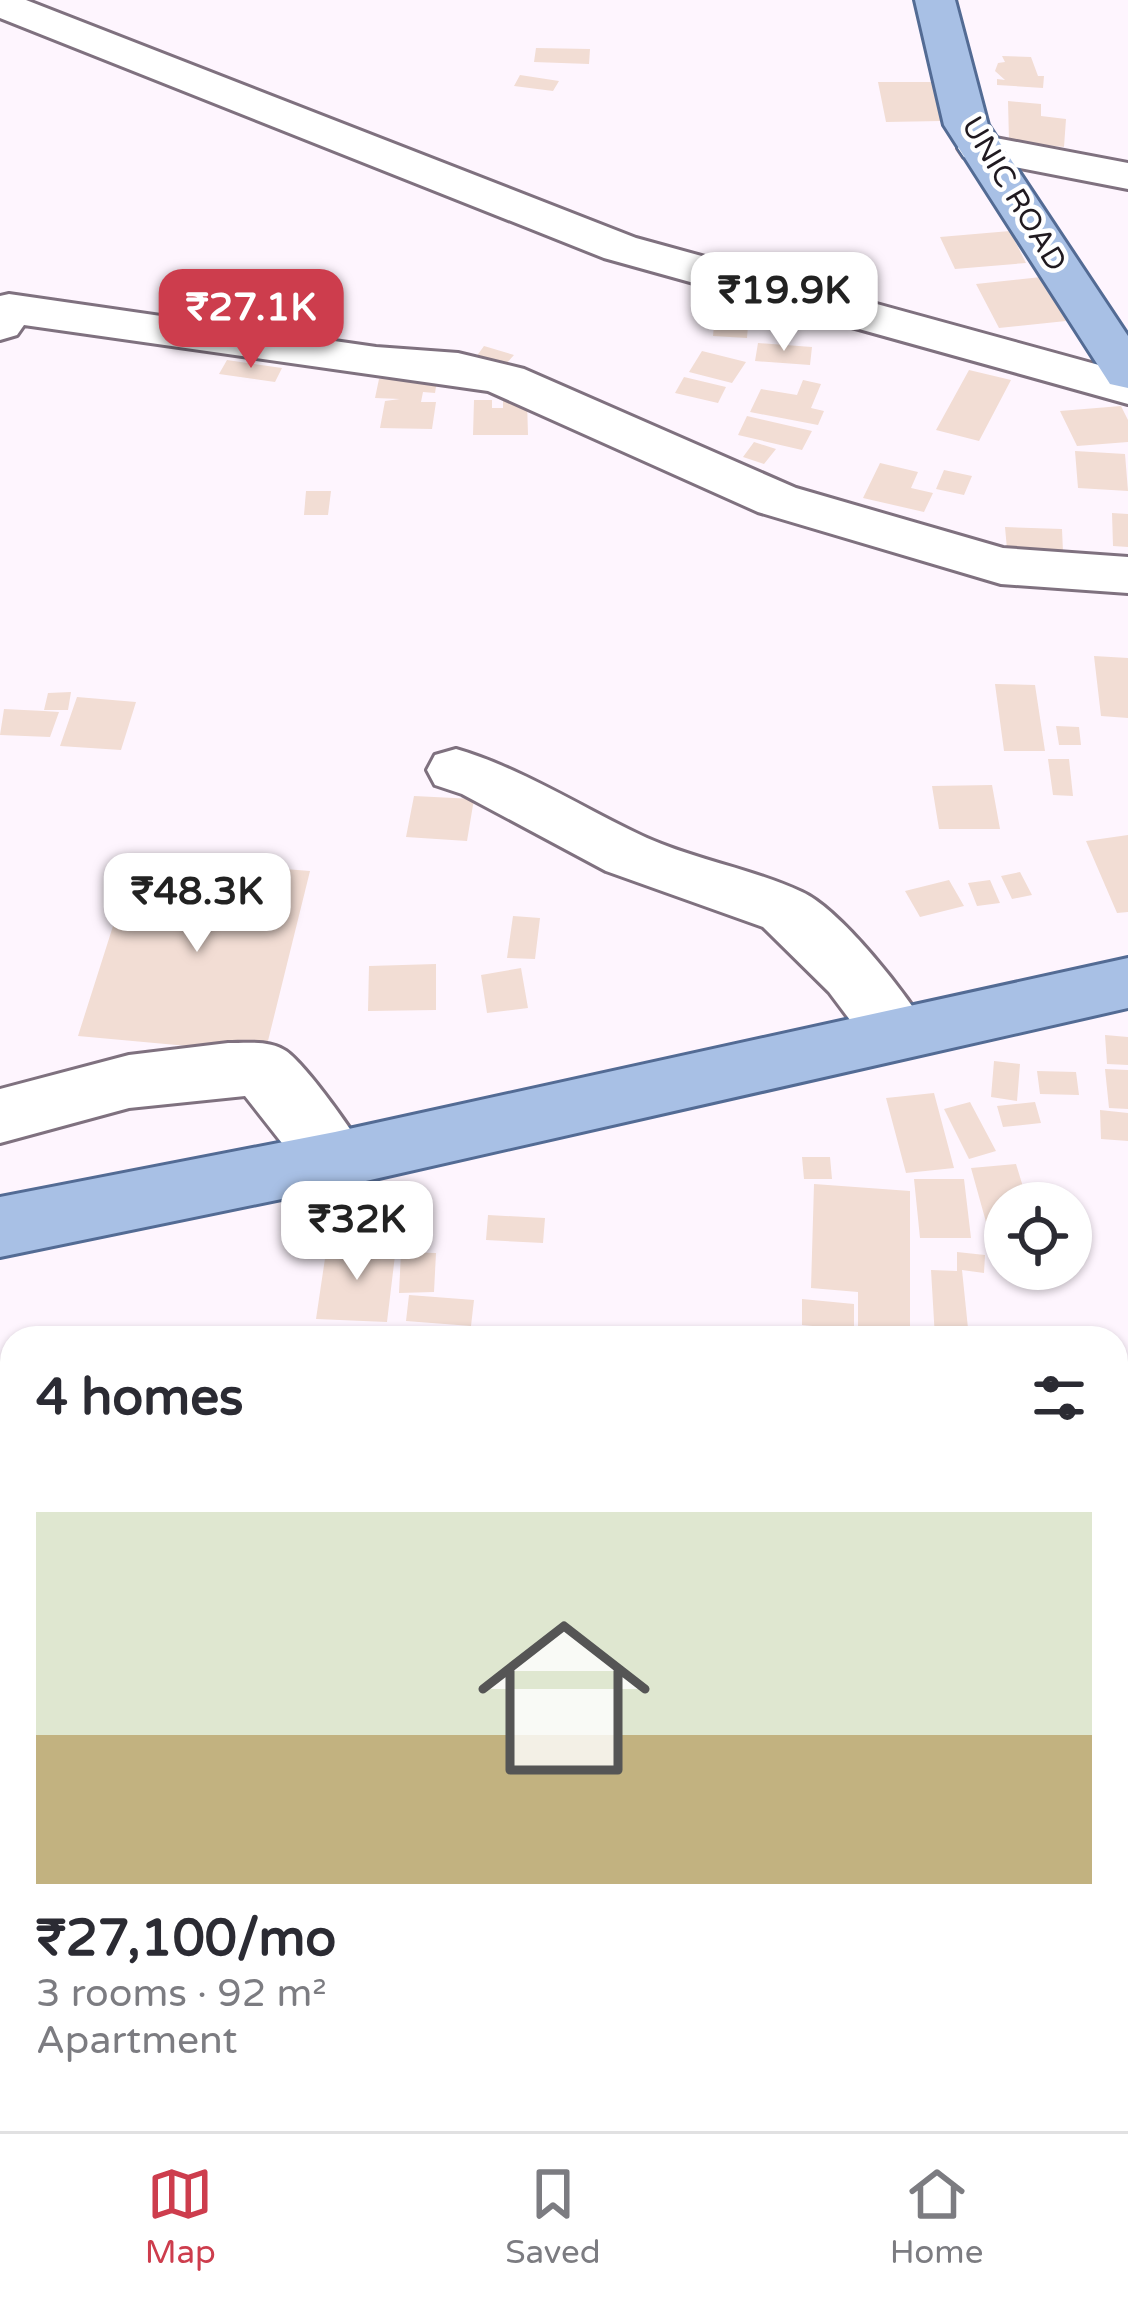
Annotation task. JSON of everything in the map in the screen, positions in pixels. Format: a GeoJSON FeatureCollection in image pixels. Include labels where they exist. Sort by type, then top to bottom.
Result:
{"type":"FeatureCollection","features":[{"type":"Feature","properties":{"kind":"main road","name":"UNIC ROAD"},"geometry":{"type":"LineString","coordinates":[[935,0],[966,125],[1128,373]]}},
{"type":"Feature","properties":{"kind":"main road"},"geometry":{"type":"LineString","coordinates":[[0,1227],[335,1160],[1128,983]]}},
{"type":"Feature","properties":{"kind":"street"},"geometry":{"type":"LineString","coordinates":[[0,4],[620,248],[1128,389]]}},
{"type":"Feature","properties":{"kind":"street"},"geometry":{"type":"LineString","coordinates":[[980,148],[1128,176]]}},
{"type":"Feature","properties":{"kind":"street"},"geometry":{"type":"LineString","coordinates":[[0,325],[9,308],[376,362],[458,368],[506,380],[777,500],[1001,566],[1128,575]]}},
{"type":"Feature","properties":{"kind":"street"},"geometry":{"type":"LineString","coordinates":[[456,770],[483,779],[628,854],[785,910],[852,975],[897,1034]]}},
{"type":"Feature","properties":{"kind":"street"},"geometry":{"type":"LineString","coordinates":[[0,1116],[70,1094],[199,1067],[262,1069],[335,1160]]}},
{"type":"Feature","properties":{"kind":"building"},"geometry":{"type":"Polygon","coordinates":[[[536,48],[590,49],[589,64],[534,62],[536,48]]]}},
{"type":"Feature","properties":{"kind":"building"},"geometry":{"type":"Polygon","coordinates":[[[1002,56],[1031,57],[1038,76],[1044,76],[1043,88],[997,85],[997,79],[1005,80],[995,71],[998,63],[1005,62],[1002,56]]]}},
{"type":"Feature","properties":{"kind":"building"},"geometry":{"type":"Polygon","coordinates":[[[520,75],[559,81],[553,91],[514,86],[520,75]]]}},
{"type":"Feature","properties":{"kind":"building"},"geometry":{"type":"Polygon","coordinates":[[[878,82],[932,82],[941,121],[886,122],[878,82]]]}},
{"type":"Feature","properties":{"kind":"building"},"geometry":{"type":"Polygon","coordinates":[[[1008,101],[1041,104],[1041,116],[1066,119],[1064,147],[1009,141],[1008,101]]]}},
{"type":"Feature","properties":{"kind":"building"},"geometry":{"type":"Polygon","coordinates":[[[1010,231],[1026,263],[955,269],[940,237],[1010,231]]]}},
{"type":"Feature","properties":{"kind":"building"},"geometry":{"type":"Polygon","coordinates":[[[1041,277],[1066,321],[999,328],[976,284],[1041,277]]]}},
{"type":"Feature","properties":{"kind":"building"},"geometry":{"type":"Polygon","coordinates":[[[715,312],[749,313],[747,338],[713,336],[715,312]]]}},
{"type":"Feature","properties":{"kind":"building"},"geometry":{"type":"Polygon","coordinates":[[[758,343],[812,347],[810,365],[755,361],[758,343]]]}},
{"type":"Feature","properties":{"kind":"building"},"geometry":{"type":"Polygon","coordinates":[[[484,346],[514,355],[505,365],[476,357],[484,346]]]}},
{"type":"Feature","properties":{"kind":"building"},"geometry":{"type":"Polygon","coordinates":[[[702,351],[746,362],[732,383],[689,372],[702,351]]]}},
{"type":"Feature","properties":{"kind":"building"},"geometry":{"type":"Polygon","coordinates":[[[227,360],[282,368],[275,382],[219,374],[227,360]]]}},
{"type":"Feature","properties":{"kind":"building"},"geometry":{"type":"Polygon","coordinates":[[[969,370],[1011,380],[979,441],[936,430],[969,370]]]}},
{"type":"Feature","properties":{"kind":"building"},"geometry":{"type":"Polygon","coordinates":[[[684,377],[726,387],[718,403],[675,393],[684,377]]]}},
{"type":"Feature","properties":{"kind":"building"},"geometry":{"type":"Polygon","coordinates":[[[379,379],[437,381],[435,393],[423,392],[421,402],[436,402],[432,429],[380,428],[385,401],[400,399],[375,398],[379,379]]]}},
{"type":"Feature","properties":{"kind":"building"},"geometry":{"type":"Polygon","coordinates":[[[803,380],[821,384],[811,408],[824,411],[818,425],[750,412],[761,389],[797,395],[803,380]]]}},
{"type":"Feature","properties":{"kind":"building"},"geometry":{"type":"Polygon","coordinates":[[[474,400],[492,400],[492,408],[503,408],[503,400],[527,400],[528,435],[473,435],[474,400]]]}},
{"type":"Feature","properties":{"kind":"building"},"geometry":{"type":"Polygon","coordinates":[[[1121,406],[1128,420],[1128,442],[1077,446],[1060,411],[1121,406]]]}},
{"type":"Feature","properties":{"kind":"building"},"geometry":{"type":"Polygon","coordinates":[[[747,416],[812,431],[802,450],[738,435],[747,416]]]}},
{"type":"Feature","properties":{"kind":"building"},"geometry":{"type":"Polygon","coordinates":[[[754,442],[776,449],[764,464],[743,457],[754,442]]]}},
{"type":"Feature","properties":{"kind":"building"},"geometry":{"type":"Polygon","coordinates":[[[1075,451],[1125,454],[1128,491],[1078,488],[1075,451]]]}},
{"type":"Feature","properties":{"kind":"building"},"geometry":{"type":"Polygon","coordinates":[[[880,463],[918,472],[911,488],[933,493],[924,512],[863,498],[880,463]]]}},
{"type":"Feature","properties":{"kind":"building"},"geometry":{"type":"Polygon","coordinates":[[[944,470],[972,476],[964,495],[936,489],[944,470]]]}},
{"type":"Feature","properties":{"kind":"building"},"geometry":{"type":"Polygon","coordinates":[[[306,491],[331,491],[328,515],[304,515],[306,491]]]}},
{"type":"Feature","properties":{"kind":"building"},"geometry":{"type":"Polygon","coordinates":[[[1112,513],[1128,514],[1128,547],[1113,546],[1112,513]]]}},
{"type":"Feature","properties":{"kind":"building"},"geometry":{"type":"Polygon","coordinates":[[[1005,527],[1062,529],[1063,552],[1007,549],[1005,527]]]}},
{"type":"Feature","properties":{"kind":"building"},"geometry":{"type":"Polygon","coordinates":[[[1094,656],[1128,658],[1128,718],[1101,716],[1094,656]]]}},
{"type":"Feature","properties":{"kind":"building"},"geometry":{"type":"Polygon","coordinates":[[[995,684],[1035,685],[1045,751],[1004,751],[995,684]]]}},
{"type":"Feature","properties":{"kind":"building"},"geometry":{"type":"Polygon","coordinates":[[[71,692],[68,710],[44,710],[48,693],[71,692]]]}},
{"type":"Feature","properties":{"kind":"building"},"geometry":{"type":"Polygon","coordinates":[[[77,697],[136,702],[121,750],[60,746],[77,697]]]}},
{"type":"Feature","properties":{"kind":"building"},"geometry":{"type":"Polygon","coordinates":[[[4,709],[59,712],[50,737],[0,735],[4,709]]]}},
{"type":"Feature","properties":{"kind":"building"},"geometry":{"type":"Polygon","coordinates":[[[1056,726],[1079,727],[1081,745],[1059,745],[1056,726]]]}},
{"type":"Feature","properties":{"kind":"building"},"geometry":{"type":"Polygon","coordinates":[[[1048,759],[1069,759],[1073,796],[1053,795],[1048,759]]]}},
{"type":"Feature","properties":{"kind":"building"},"geometry":{"type":"Polygon","coordinates":[[[992,785],[1000,829],[939,829],[932,786],[992,785]]]}},
{"type":"Feature","properties":{"kind":"building"},"geometry":{"type":"Polygon","coordinates":[[[414,796],[474,799],[467,841],[406,837],[414,796]]]}},
{"type":"Feature","properties":{"kind":"building"},"geometry":{"type":"Polygon","coordinates":[[[1128,835],[1128,912],[1117,913],[1086,841],[1128,835]]]}},
{"type":"Feature","properties":{"kind":"building"},"geometry":{"type":"Polygon","coordinates":[[[135,857],[310,871],[265,1053],[78,1036],[135,857]]]}},
{"type":"Feature","properties":{"kind":"building"},"geometry":{"type":"Polygon","coordinates":[[[1020,872],[1032,895],[1012,899],[1001,876],[1020,872]]]}},
{"type":"Feature","properties":{"kind":"building"},"geometry":{"type":"Polygon","coordinates":[[[949,880],[964,906],[920,917],[905,891],[949,880]]]}},
{"type":"Feature","properties":{"kind":"building"},"geometry":{"type":"Polygon","coordinates":[[[990,880],[1000,903],[977,906],[968,883],[990,880]]]}},
{"type":"Feature","properties":{"kind":"building"},"geometry":{"type":"Polygon","coordinates":[[[513,916],[540,918],[535,959],[507,958],[513,916]]]}},
{"type":"Feature","properties":{"kind":"building"},"geometry":{"type":"Polygon","coordinates":[[[436,964],[436,1010],[368,1011],[369,966],[436,964]]]}},
{"type":"Feature","properties":{"kind":"building"},"geometry":{"type":"Polygon","coordinates":[[[521,968],[528,1008],[487,1013],[481,975],[521,968]]]}},
{"type":"Feature","properties":{"kind":"building"},"geometry":{"type":"Polygon","coordinates":[[[1105,1035],[1128,1037],[1128,1065],[1107,1064],[1105,1035]]]}},
{"type":"Feature","properties":{"kind":"building"},"geometry":{"type":"Polygon","coordinates":[[[994,1061],[1020,1064],[1017,1101],[991,1097],[994,1061]]]}},
{"type":"Feature","properties":{"kind":"building"},"geometry":{"type":"Polygon","coordinates":[[[1105,1069],[1128,1070],[1128,1109],[1109,1108],[1105,1069]]]}},
{"type":"Feature","properties":{"kind":"building"},"geometry":{"type":"Polygon","coordinates":[[[1037,1071],[1076,1072],[1079,1095],[1040,1094],[1037,1071]]]}},
{"type":"Feature","properties":{"kind":"building"},"geometry":{"type":"Polygon","coordinates":[[[934,1093],[954,1168],[906,1173],[886,1098],[934,1093]]]}},
{"type":"Feature","properties":{"kind":"building"},"geometry":{"type":"Polygon","coordinates":[[[970,1102],[996,1151],[969,1159],[944,1109],[970,1102]]]}},
{"type":"Feature","properties":{"kind":"building"},"geometry":{"type":"Polygon","coordinates":[[[1035,1102],[1041,1123],[1003,1127],[997,1106],[1035,1102]]]}},
{"type":"Feature","properties":{"kind":"building"},"geometry":{"type":"Polygon","coordinates":[[[1100,1110],[1128,1113],[1128,1141],[1101,1139],[1100,1110]]]}},
{"type":"Feature","properties":{"kind":"building"},"geometry":{"type":"Polygon","coordinates":[[[802,1157],[830,1157],[832,1179],[804,1179],[802,1157]]]}},
{"type":"Feature","properties":{"kind":"building"},"geometry":{"type":"Polygon","coordinates":[[[1016,1164],[1022,1182],[984,1182],[984,1215],[971,1168],[1016,1164]]]}},
{"type":"Feature","properties":{"kind":"building"},"geometry":{"type":"Polygon","coordinates":[[[914,1179],[964,1179],[971,1238],[920,1238],[914,1179]]]}},
{"type":"Feature","properties":{"kind":"building"},"geometry":{"type":"Polygon","coordinates":[[[814,1184],[910,1191],[910,1326],[858,1326],[858,1292],[811,1288],[814,1184]]]}},
{"type":"Feature","properties":{"kind":"building"},"geometry":{"type":"Polygon","coordinates":[[[488,1215],[545,1218],[543,1243],[486,1240],[488,1215]]]}},
{"type":"Feature","properties":{"kind":"building"},"geometry":{"type":"Polygon","coordinates":[[[327,1245],[396,1247],[387,1322],[316,1319],[327,1245]]]}},
{"type":"Feature","properties":{"kind":"building"},"geometry":{"type":"Polygon","coordinates":[[[401,1252],[436,1253],[434,1292],[399,1293],[401,1252]]]}},
{"type":"Feature","properties":{"kind":"building"},"geometry":{"type":"Polygon","coordinates":[[[957,1252],[984,1255],[984,1273],[962,1270],[968,1326],[934,1326],[931,1270],[957,1271],[957,1252]]]}},
{"type":"Feature","properties":{"kind":"building"},"geometry":{"type":"Polygon","coordinates":[[[409,1295],[474,1300],[471,1326],[406,1321],[409,1295]]]}},
{"type":"Feature","properties":{"kind":"building"},"geometry":{"type":"Polygon","coordinates":[[[802,1299],[854,1304],[854,1326],[802,1325],[802,1299]]]}}]}
